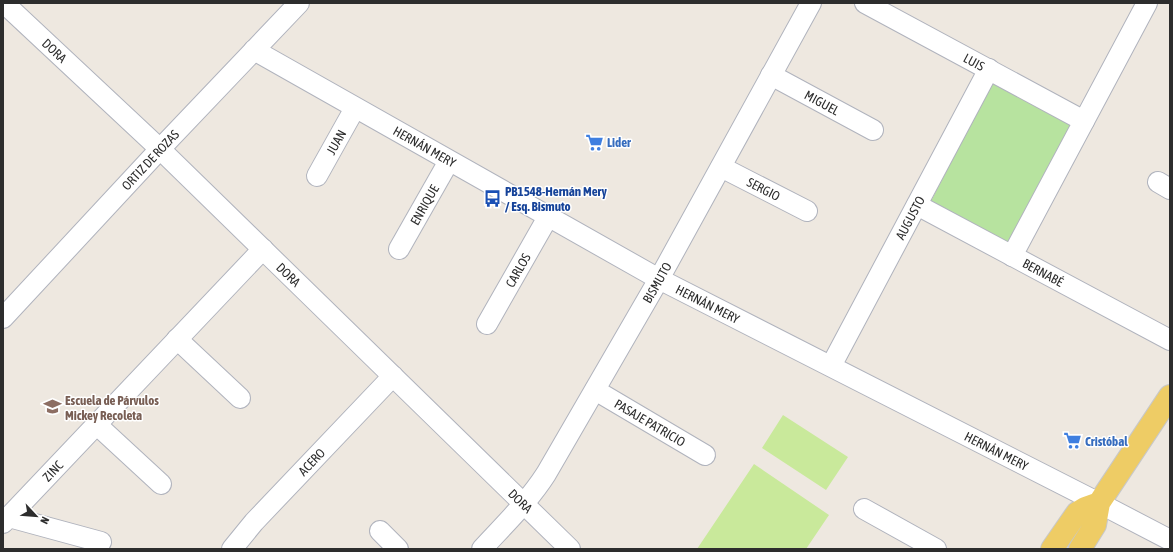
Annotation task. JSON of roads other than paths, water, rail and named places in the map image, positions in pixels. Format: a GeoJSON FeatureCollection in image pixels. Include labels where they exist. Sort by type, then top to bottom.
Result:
{"type":"FeatureCollection","features":[{"type":"Feature","properties":{"kind":"main road"},"geometry":{"type":"LineString","coordinates":[[1080,549],[1095,525],[1099,503],[1170,396]]}},
{"type":"Feature","properties":{"kind":"main road"},"geometry":{"type":"LineString","coordinates":[[1052,549],[1077,513],[1099,503]]}},
{"type":"Feature","properties":{"kind":"street","name":"ORTIZ DE ROZAS"},"geometry":{"type":"LineString","coordinates":[[3,318],[160,149],[299,3]]}},
{"type":"Feature","properties":{"kind":"street","name":"BISMUTO"},"geometry":{"type":"LineString","coordinates":[[482,549],[524,504],[546,474],[659,279],[811,3]]}},
{"type":"Feature","properties":{"kind":"street","name":"LUIS"},"geometry":{"type":"LineString","coordinates":[[865,3],[1084,121]]}},
{"type":"Feature","properties":{"kind":"street"},"geometry":{"type":"LineString","coordinates":[[1012,256],[1147,3]]}},
{"type":"Feature","properties":{"kind":"street","name":"DORA"},"geometry":{"type":"LineString","coordinates":[[4,4],[160,149],[263,248],[570,549]]}},
{"type":"Feature","properties":{"kind":"street","name":"HERNÁN MERY"},"geometry":{"type":"LineString","coordinates":[[254,50],[659,279],[1170,540]]}},
{"type":"Feature","properties":{"kind":"street","name":"AUGUSTO"},"geometry":{"type":"LineString","coordinates":[[830,366],[989,69]]}},
{"type":"Feature","properties":{"kind":"street","name":"MIGUEL"},"geometry":{"type":"LineString","coordinates":[[771,75],[873,130]]}},
{"type":"Feature","properties":{"kind":"street","name":"JUAN"},"geometry":{"type":"LineString","coordinates":[[317,176],[355,108]]}},
{"type":"Feature","properties":{"kind":"street","name":"ENRIQUE"},"geometry":{"type":"LineString","coordinates":[[399,249],[449,161]]}},
{"type":"Feature","properties":{"kind":"street","name":"SERGIO"},"geometry":{"type":"LineString","coordinates":[[721,167],[807,211]]}},
{"type":"Feature","properties":{"kind":"street","name":"BERNABÉ"},"geometry":{"type":"LineString","coordinates":[[916,205],[1170,340]]}},
{"type":"Feature","properties":{"kind":"street","name":"CARLOS"},"geometry":{"type":"LineString","coordinates":[[487,324],[548,217]]}},
{"type":"Feature","properties":{"kind":"street","name":"ZINC"},"geometry":{"type":"LineString","coordinates":[[6,520],[263,248]]}},
{"type":"Feature","properties":{"kind":"street"},"geometry":{"type":"LineString","coordinates":[[177,339],[240,398]]}},
{"type":"Feature","properties":{"kind":"street","name":"ACERO"},"geometry":{"type":"LineString","coordinates":[[232,549],[254,522],[393,376]]}},
{"type":"Feature","properties":{"kind":"street","name":"PASAJE PATRICIO"},"geometry":{"type":"LineString","coordinates":[[595,390],[704,455]]}},
{"type":"Feature","properties":{"kind":"street"},"geometry":{"type":"LineString","coordinates":[[96,424],[162,484]]}},
{"type":"Feature","properties":{"kind":"street"},"geometry":{"type":"LineString","coordinates":[[864,509],[936,549]]}},
{"type":"Feature","properties":{"kind":"street","name":"ZINC"},"geometry":{"type":"LineString","coordinates":[[6,520],[101,542]]}},
{"type":"Feature","properties":{"kind":"street"},"geometry":{"type":"LineString","coordinates":[[380,531],[398,549]]}},
{"type":"Feature","properties":{"kind":"place","name":"Lider"},"geometry":{"type":"Point","coordinates":[594,142]}},
{"type":"Feature","properties":{"kind":"place","name":"PB1548-Hernán Mery / Esq. Bismuto"},"geometry":{"type":"Point","coordinates":[492,198]}},
{"type":"Feature","properties":{"kind":"place","name":"Escuela de Párvulos Mickey Recoleta"},"geometry":{"type":"Point","coordinates":[52,407]}},
{"type":"Feature","properties":{"kind":"place","name":"Cristóbal"},"geometry":{"type":"Point","coordinates":[1072,441]}}]}
